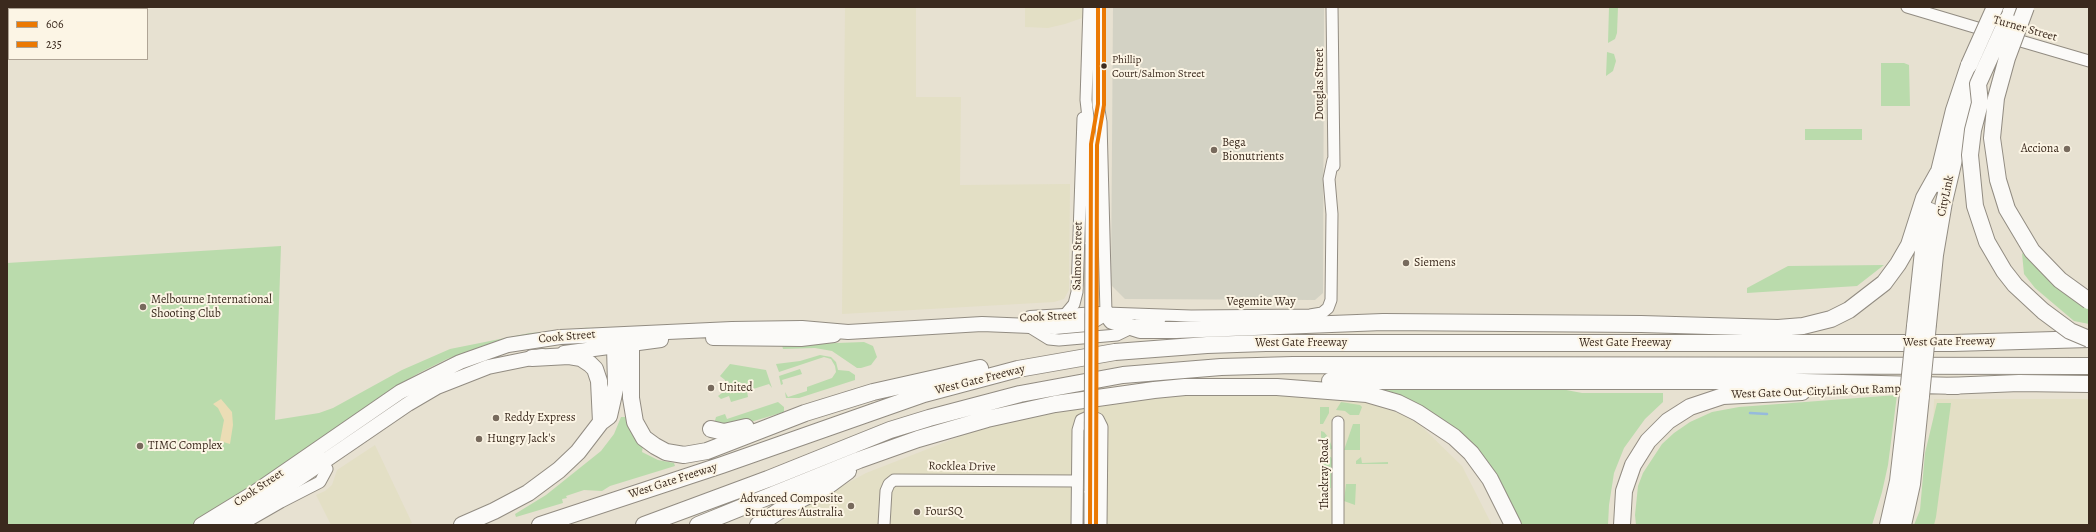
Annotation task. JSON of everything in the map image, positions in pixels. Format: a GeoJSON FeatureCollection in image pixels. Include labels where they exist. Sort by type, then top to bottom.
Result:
{"type":"FeatureCollection","features":[{"type":"Feature","properties":{"kind":"highway","name":"CityLink"},"geometry":{"type":"LineString","coordinates":[[1908,461],[1921,325],[1935,255],[1934,200],[1938,173],[1962,85],[1996,7]]}},
{"type":"Feature","properties":{"kind":"highway","name":"CityLink"},"geometry":{"type":"LineString","coordinates":[[1934,200],[1957,147],[1978,84],[2013,7]]}},
{"type":"Feature","properties":{"kind":"highway"},"geometry":{"type":"LineString","coordinates":[[2026,7],[2007,58],[1996,98],[1992,138],[1998,180],[2010,214],[2032,251],[2060,280],[2089,301]]}},
{"type":"Feature","properties":{"kind":"highway"},"geometry":{"type":"LineString","coordinates":[[1978,84],[1980,103],[1973,130],[1970,171],[1975,206],[1987,242],[2004,271],[2026,297],[2055,320],[2070,330],[2089,339]]}},
{"type":"Feature","properties":{"kind":"highway"},"geometry":{"type":"LineString","coordinates":[[1106,313],[1112,322],[1133,328],[1176,330],[1341,323],[1679,324],[1778,328],[1798,327],[1819,323],[1849,310],[1872,294],[1891,275],[1934,200]]}},
{"type":"Feature","properties":{"kind":"highway"},"geometry":{"type":"LineString","coordinates":[[1148,348],[1201,338],[1353,328],[1501,323]]}},
{"type":"Feature","properties":{"kind":"highway"},"geometry":{"type":"LineString","coordinates":[[631,339],[631,398],[633,416],[644,438],[666,452],[684,455],[699,453],[806,413],[873,392],[987,366],[1066,360]]}},
{"type":"Feature","properties":{"kind":"highway","name":"West Gate Freeway"},"geometry":{"type":"LineString","coordinates":[[540,525],[722,465],[924,394],[1018,369],[1066,360],[1148,348],[1266,343],[1937,343],[2089,339]]}},
{"type":"Feature","properties":{"kind":"highway"},"geometry":{"type":"LineString","coordinates":[[462,525],[509,504],[540,486],[578,452],[601,422],[609,416],[616,385],[614,340]]}},
{"type":"Feature","properties":{"kind":"highway"},"geometry":{"type":"LineString","coordinates":[[532,358],[569,356],[581,358],[590,364],[595,369],[599,381],[601,422]]}},
{"type":"Feature","properties":{"kind":"highway","name":"West Gate Freeway"},"geometry":{"type":"LineString","coordinates":[[644,525],[768,479],[890,430],[928,418],[1020,394],[1123,375],[1221,367],[1293,365],[2089,366]]}},
{"type":"Feature","properties":{"kind":"highway"},"geometry":{"type":"LineString","coordinates":[[698,525],[859,460],[958,427],[1055,404],[1108,395],[1241,383],[1375,381],[1757,381],[1958,386]]}},
{"type":"Feature","properties":{"kind":"highway","name":"West Gate Out-CityLink Out Ramp"},"geometry":{"type":"LineString","coordinates":[[1622,525],[1624,491],[1628,477],[1640,452],[1657,430],[1690,407],[1714,398],[1732,395],[2019,383],[2089,384]]}},
{"type":"Feature","properties":{"kind":"highway"},"geometry":{"type":"LineString","coordinates":[[1185,387],[1277,387],[1338,391],[1366,394],[1398,403],[1434,422],[1454,437],[1471,453],[1490,479],[1513,525]]}},
{"type":"Feature","properties":{"kind":"highway"},"geometry":{"type":"LineString","coordinates":[[711,429],[728,432],[784,416],[806,413]]}},
{"type":"Feature","properties":{"kind":"highway"},"geometry":{"type":"LineString","coordinates":[[758,525],[782,509],[828,485],[859,460]]}},
{"type":"Feature","properties":{"kind":"highway"},"geometry":{"type":"LineString","coordinates":[[1888,525],[1908,461]]}},
{"type":"Feature","properties":{"kind":"highway"},"geometry":{"type":"LineString","coordinates":[[1903,525],[1910,498],[1908,461]]}},
{"type":"Feature","properties":{"kind":"main road","name":"Cook Street"},"geometry":{"type":"LineString","coordinates":[[982,324],[1009,319],[1106,313]]}},
{"type":"Feature","properties":{"kind":"main road","name":"Cook Street"},"geometry":{"type":"LineString","coordinates":[[201,525],[255,492],[400,392],[434,374],[473,357],[508,345],[534,340],[694,338],[848,332],[982,324],[1028,326],[1080,325],[1094,321],[1106,313]]}},
{"type":"Feature","properties":{"kind":"main road","name":"Cook Street"},"geometry":{"type":"LineString","coordinates":[[221,525],[279,491],[408,404],[438,387],[488,367],[614,340]]}},
{"type":"Feature","properties":{"kind":"street","name":"Salmon Street"},"geometry":{"type":"LineString","coordinates":[[1089,7],[1086,100],[1091,144],[1090,525]]}},
{"type":"Feature","properties":{"kind":"street","name":"Salmon Street"},"geometry":{"type":"LineString","coordinates":[[1098,7],[1098,104],[1101,122],[1106,313]]}},
{"type":"Feature","properties":{"kind":"street","name":"Douglas Street"},"geometry":{"type":"LineString","coordinates":[[1328,308],[1331,296],[1332,214],[1336,192],[1333,160],[1332,7]]}},
{"type":"Feature","properties":{"kind":"street","name":"Turner Street"},"geometry":{"type":"LineString","coordinates":[[1907,7],[2089,61]]}},
{"type":"Feature","properties":{"kind":"street"},"geometry":{"type":"LineString","coordinates":[[1982,30],[1989,7]]}},
{"type":"Feature","properties":{"kind":"street","name":"Salmon Street"},"geometry":{"type":"LineString","coordinates":[[1064,316],[1074,303],[1077,284],[1083,114],[1086,100]]}},
{"type":"Feature","properties":{"kind":"street","name":"Salmon Street"},"geometry":{"type":"LineString","coordinates":[[1091,144],[1098,104]]}},
{"type":"Feature","properties":{"kind":"street"},"geometry":{"type":"LineString","coordinates":[[1077,284],[1094,289],[1105,282]]}},
{"type":"Feature","properties":{"kind":"street","name":"Vegemite Way"},"geometry":{"type":"LineString","coordinates":[[1106,313],[1191,316],[1315,315],[1322,313],[1328,308]]}},
{"type":"Feature","properties":{"kind":"street","name":"Vegemite Way"},"geometry":{"type":"LineString","coordinates":[[1091,337],[1117,335],[1150,320],[1191,316]]}},
{"type":"Feature","properties":{"kind":"street","name":"Cook Street"},"geometry":{"type":"LineString","coordinates":[[1028,326],[1052,340],[1091,337]]}},
{"type":"Feature","properties":{"kind":"street"},"geometry":{"type":"LineString","coordinates":[[1077,525],[1078,426],[1084,418],[1093,417],[1100,421],[1102,427],[1101,525]]}},
{"type":"Feature","properties":{"kind":"street","name":"Thackray Road"},"geometry":{"type":"LineString","coordinates":[[1338,422],[1338,525]]}},
{"type":"Feature","properties":{"kind":"street"},"geometry":{"type":"LineString","coordinates":[[314,450],[323,462]]}},
{"type":"Feature","properties":{"kind":"street","name":"Cook Street"},"geometry":{"type":"LineString","coordinates":[[241,525],[281,502],[318,484],[323,479],[327,469],[323,462]]}},
{"type":"Feature","properties":{"kind":"street","name":"Rocklea Drive"},"geometry":{"type":"LineString","coordinates":[[884,525],[886,491],[889,484],[894,480],[1077,481]]}},
{"type":"Feature","properties":{"kind":"shaded area"},"geometry":{"type":"Polygon","coordinates":[[[845,7],[916,7],[916,97],[961,97],[960,185],[1070,184],[1069,290],[1064,299],[1054,302],[842,314],[845,7]]]}},
{"type":"Feature","properties":{"kind":"shaded area"},"geometry":{"type":"Polygon","coordinates":[[[1025,7],[1085,7],[1085,17],[1048,28],[1025,27],[1025,7]]]}},
{"type":"Feature","properties":{"kind":"shaded area","name":"Bega Bionutrients"},"geometry":{"type":"Polygon","coordinates":[[[1113,7],[1324,7],[1323,293],[1315,300],[1125,299],[1111,285],[1113,7]]]}},
{"type":"Feature","properties":{"kind":"shaded area"},"geometry":{"type":"Polygon","coordinates":[[[1294,391],[1359,400],[1401,414],[1419,424],[1462,466],[1492,525],[777,525],[795,512],[866,473],[992,424],[1052,411],[1151,395],[1294,391]]]}},
{"type":"Feature","properties":{"kind":"shaded area"},"geometry":{"type":"Polygon","coordinates":[[[1934,399],[2089,399],[2089,525],[1930,525],[1934,399]]]}},
{"type":"Feature","properties":{"kind":"shaded area"},"geometry":{"type":"Polygon","coordinates":[[[375,445],[412,523],[408,525],[331,525],[316,495],[325,491],[332,485],[337,470],[375,445]]]}},
{"type":"Feature","properties":{"kind":"green space"},"geometry":{"type":"Polygon","coordinates":[[[1609,7],[1618,7],[1617,33],[1615,39],[1608,43],[1609,7]]]}},
{"type":"Feature","properties":{"kind":"green space"},"geometry":{"type":"Polygon","coordinates":[[[1607,52],[1614,54],[1616,61],[1613,71],[1606,76],[1607,52]]]}},
{"type":"Feature","properties":{"kind":"green space"},"geometry":{"type":"Polygon","coordinates":[[[1881,63],[1904,63],[1909,65],[1910,106],[1881,106],[1881,63]]]}},
{"type":"Feature","properties":{"kind":"green space"},"geometry":{"type":"Polygon","coordinates":[[[1805,129],[1862,129],[1862,140],[1805,140],[1805,129]]]}},
{"type":"Feature","properties":{"kind":"green space"},"geometry":{"type":"Polygon","coordinates":[[[281,246],[275,420],[319,413],[333,408],[402,370],[450,349],[530,333],[591,327],[498,341],[447,359],[419,373],[395,387],[396,389],[198,525],[7,525],[7,263],[281,246]]]}},
{"type":"Feature","properties":{"kind":"green space"},"geometry":{"type":"Polygon","coordinates":[[[2022,253],[2089,309],[2089,324],[2074,321],[2035,288],[2024,274],[2022,253]]]}},
{"type":"Feature","properties":{"kind":"green space"},"geometry":{"type":"Polygon","coordinates":[[[1884,265],[1857,286],[1747,293],[1747,288],[1788,266],[1884,265]]]}},
{"type":"Feature","properties":{"kind":"green space"},"geometry":{"type":"Polygon","coordinates":[[[864,342],[873,346],[877,357],[871,365],[861,368],[857,368],[832,351],[815,348],[783,349],[782,345],[864,342]]]}},
{"type":"Feature","properties":{"kind":"green space"},"geometry":{"type":"Polygon","coordinates":[[[820,355],[831,357],[836,362],[838,370],[849,371],[855,375],[855,380],[799,398],[786,398],[785,392],[788,397],[807,391],[807,387],[832,378],[836,372],[835,366],[831,359],[824,357],[779,372],[776,364],[800,361],[820,355]]]}},
{"type":"Feature","properties":{"kind":"green space"},"geometry":{"type":"Polygon","coordinates":[[[730,364],[766,370],[772,388],[769,384],[747,391],[748,397],[731,402],[729,396],[721,399],[718,396],[726,390],[725,380],[720,376],[730,364]]]}},
{"type":"Feature","properties":{"kind":"green space"},"geometry":{"type":"Polygon","coordinates":[[[800,369],[802,374],[782,380],[783,384],[781,385],[779,376],[800,369]]]}},
{"type":"Feature","properties":{"kind":"green space"},"geometry":{"type":"Polygon","coordinates":[[[1375,387],[1561,389],[1582,393],[1663,393],[1663,402],[1645,419],[1624,448],[1614,473],[1609,505],[1608,525],[1522,525],[1496,474],[1374,391],[1375,387]]]}},
{"type":"Feature","properties":{"kind":"green space"},"geometry":{"type":"Polygon","coordinates":[[[1897,395],[1888,465],[1872,525],[1636,525],[1635,515],[1638,486],[1643,473],[1662,444],[1674,433],[1690,422],[1712,412],[1739,407],[1897,395]]]}},
{"type":"Feature","properties":{"kind":"green space"},"geometry":{"type":"Polygon","coordinates":[[[778,402],[784,407],[784,412],[727,429],[714,424],[716,417],[725,414],[727,419],[778,402]]]}},
{"type":"Feature","properties":{"kind":"green space"},"geometry":{"type":"Polygon","coordinates":[[[1341,402],[1360,405],[1362,407],[1359,415],[1350,415],[1345,411],[1336,410],[1341,402]]]}},
{"type":"Feature","properties":{"kind":"green space"},"geometry":{"type":"Polygon","coordinates":[[[1937,403],[1951,403],[1936,517],[1934,525],[1914,525],[1920,510],[1925,453],[1937,403]]]}},
{"type":"Feature","properties":{"kind":"green space"},"geometry":{"type":"Polygon","coordinates":[[[1320,407],[1329,407],[1329,413],[1323,424],[1320,424],[1320,407]]]}},
{"type":"Feature","properties":{"kind":"green space"},"geometry":{"type":"Polygon","coordinates":[[[621,417],[627,417],[643,446],[642,452],[658,460],[674,463],[675,466],[610,486],[602,491],[584,490],[566,496],[567,498],[562,499],[563,503],[516,517],[515,514],[546,495],[601,451],[614,434],[621,417]]]}},
{"type":"Feature","properties":{"kind":"green space"},"geometry":{"type":"Polygon","coordinates":[[[1353,424],[1360,424],[1360,450],[1344,450],[1353,424]]]}},
{"type":"Feature","properties":{"kind":"green space"},"geometry":{"type":"Polygon","coordinates":[[[1321,431],[1328,437],[1333,449],[1321,450],[1321,431]]]}},
{"type":"Feature","properties":{"kind":"green space"},"geometry":{"type":"Polygon","coordinates":[[[1321,457],[1331,457],[1332,459],[1331,488],[1322,489],[1321,457]]]}},
{"type":"Feature","properties":{"kind":"green space"},"geometry":{"type":"Polygon","coordinates":[[[1361,457],[1362,463],[1388,462],[1388,464],[1356,464],[1356,461],[1361,457]]]}},
{"type":"Feature","properties":{"kind":"green space"},"geometry":{"type":"Polygon","coordinates":[[[1346,484],[1356,484],[1355,505],[1344,501],[1346,484]]]}},
{"type":"Feature","properties":{"kind":"sand"},"geometry":{"type":"Polygon","coordinates":[[[221,399],[232,412],[233,425],[230,444],[220,441],[224,420],[218,408],[213,404],[221,399]]]}},
{"type":"Feature","properties":{"kind":"waterway"},"geometry":{"type":"LineString","coordinates":[[1750,413],[1767,414]]}},
{"type":"Feature","properties":{"kind":"transit line","name":"606"},"geometry":{"type":"LineString","coordinates":[[1090,525],[1091,144],[1098,104],[1098,7]]}},
{"type":"Feature","properties":{"kind":"transit line","name":"235"},"geometry":{"type":"LineString","coordinates":[[1096,525],[1097,145],[1104,105],[1104,7]]}},
{"type":"Feature","properties":{"kind":"place","name":"Phillip Court/Salmon Street"},"geometry":{"type":"Point","coordinates":[1104,66]}},
{"type":"Feature","properties":{"kind":"place","name":"Acciona"},"geometry":{"type":"Point","coordinates":[2067,149]}},
{"type":"Feature","properties":{"kind":"place","name":"Bega Bionutrients"},"geometry":{"type":"Point","coordinates":[1214,150]}},
{"type":"Feature","properties":{"kind":"place","name":"Siemens"},"geometry":{"type":"Point","coordinates":[1406,263]}},
{"type":"Feature","properties":{"kind":"place","name":"Melbourne International Shooting Club"},"geometry":{"type":"Point","coordinates":[143,307]}},
{"type":"Feature","properties":{"kind":"place","name":"United"},"geometry":{"type":"Point","coordinates":[711,388]}},
{"type":"Feature","properties":{"kind":"place","name":"Reddy Express"},"geometry":{"type":"Point","coordinates":[496,418]}},
{"type":"Feature","properties":{"kind":"place","name":"Hungry Jack's"},"geometry":{"type":"Point","coordinates":[479,439]}},
{"type":"Feature","properties":{"kind":"place","name":"TIMC Complex"},"geometry":{"type":"Point","coordinates":[140,446]}},
{"type":"Feature","properties":{"kind":"place","name":"Advanced Composite Structures Australia"},"geometry":{"type":"Point","coordinates":[851,506]}},
{"type":"Feature","properties":{"kind":"place","name":"FourSQ"},"geometry":{"type":"Point","coordinates":[917,512]}}]}
